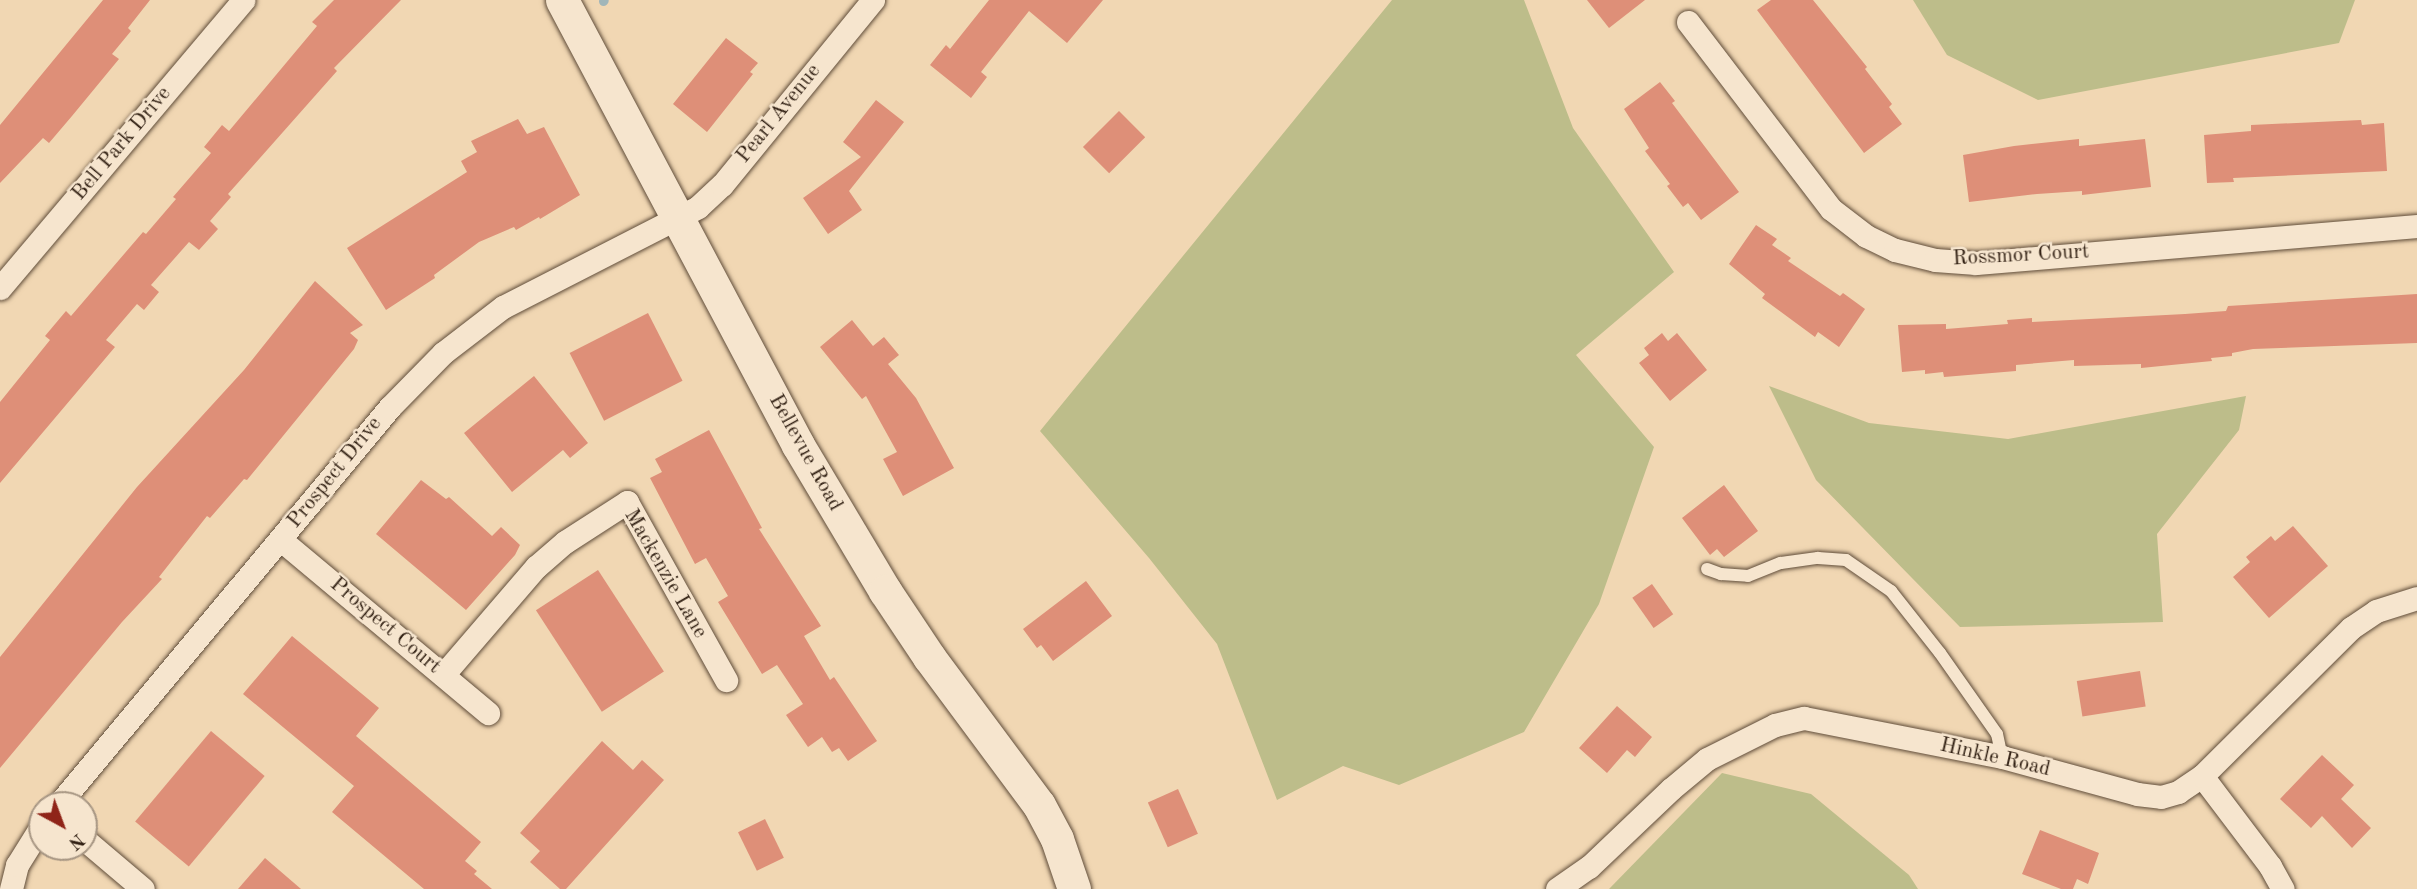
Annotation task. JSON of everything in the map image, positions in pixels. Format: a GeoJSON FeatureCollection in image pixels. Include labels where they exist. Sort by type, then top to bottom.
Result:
{"type":"FeatureCollection","features":[{"type":"Feature","properties":{"kind":"street","name":"Bell Park Drive"},"geometry":{"type":"LineString","coordinates":[[0,288],[243,0]]}},
{"type":"Feature","properties":{"kind":"street","name":"Bellevue Road"},"geometry":{"type":"LineString","coordinates":[[562,0],[798,444],[871,570],[929,657],[1039,805],[1057,839],[1074,889]]}},
{"type":"Feature","properties":{"kind":"street","name":"Pearl Avenue"},"geometry":{"type":"LineString","coordinates":[[678,220],[698,207],[722,185],[873,0]]}},
{"type":"Feature","properties":{"kind":"street","name":"Rossmor Court"},"geometry":{"type":"LineString","coordinates":[[1688,22],[1831,209],[1866,236],[1895,250],[1935,260],[1976,262],[2417,226]]}},
{"type":"Feature","properties":{"kind":"street","name":"Prospect Drive"},"geometry":{"type":"LineString","coordinates":[[70,791],[390,407],[460,338],[503,307],[652,229],[678,220]]}},
{"type":"Feature","properties":{"kind":"street","name":"Mackenzie Lane"},"geometry":{"type":"LineString","coordinates":[[443,675],[536,567],[565,542],[627,502],[726,680]]}},
{"type":"Feature","properties":{"kind":"street","name":"Prospect Court"},"geometry":{"type":"LineString","coordinates":[[281,540],[488,713]]}},
{"type":"Feature","properties":{"kind":"street","name":"Hinkle Road"},"geometry":{"type":"LineString","coordinates":[[1557,889],[1589,867],[1671,789],[1707,759],[1775,725],[1804,718],[1837,722],[2002,757],[2137,794],[2161,797],[2179,792],[2202,776],[2351,628],[2376,611],[2417,598]]}},
{"type":"Feature","properties":{"kind":"street"},"geometry":{"type":"LineString","coordinates":[[2202,776],[2270,866],[2283,889]]}},
{"type":"Feature","properties":{"kind":"street"},"geometry":{"type":"LineString","coordinates":[[11,889],[17,865],[28,847]]}},
{"type":"Feature","properties":{"kind":"street"},"geometry":{"type":"LineString","coordinates":[[98,851],[143,889]]}},
{"type":"Feature","properties":{"kind":"lane"},"geometry":{"type":"LineString","coordinates":[[1707,569],[1721,574],[1748,576],[1781,563],[1818,558],[1846,560],[1891,592],[1940,653],[1997,734],[2002,757]]}},
{"type":"Feature","properties":{"kind":"green space"},"geometry":{"type":"Polygon","coordinates":[[[1392,0],[1524,0],[1573,128],[1674,272],[1576,355],[1654,447],[1599,604],[1524,732],[1399,785],[1343,766],[1277,800],[1217,644],[1149,558],[1040,431],[1392,0]]]}},
{"type":"Feature","properties":{"kind":"green space"},"geometry":{"type":"Polygon","coordinates":[[[1913,0],[2355,0],[2339,43],[2038,100],[1947,55],[1913,0]]]}},
{"type":"Feature","properties":{"kind":"green space"},"geometry":{"type":"Polygon","coordinates":[[[1769,386],[1869,423],[2008,439],[2246,396],[2239,430],[2157,534],[2163,622],[1960,627],[1816,480],[1769,386]]]}},
{"type":"Feature","properties":{"kind":"green space"},"geometry":{"type":"Polygon","coordinates":[[[1722,773],[1811,794],[1909,875],[1918,889],[1609,889],[1722,773]]]}},
{"type":"Feature","properties":{"kind":"building"},"geometry":{"type":"Polygon","coordinates":[[[103,0],[150,0],[128,28],[131,31],[112,54],[119,59],[49,143],[43,138],[0,183],[0,125],[103,0]]]}},
{"type":"Feature","properties":{"kind":"building"},"geometry":{"type":"Polygon","coordinates":[[[334,0],[401,0],[334,68],[337,71],[228,194],[231,197],[210,221],[218,229],[199,250],[189,242],[151,285],[159,292],[144,310],[137,304],[106,340],[115,347],[0,483],[0,402],[50,340],[45,336],[66,311],[71,316],[143,232],[146,234],[211,153],[204,147],[222,125],[229,131],[317,26],[312,22],[334,0]]]}},
{"type":"Feature","properties":{"kind":"building"},"geometry":{"type":"Polygon","coordinates":[[[989,0],[1103,0],[1067,43],[1029,11],[981,72],[987,77],[971,98],[930,65],[946,45],[950,49],[989,0]]]}},
{"type":"Feature","properties":{"kind":"building"},"geometry":{"type":"Polygon","coordinates":[[[1587,0],[1645,0],[1609,28],[1587,0]]]}},
{"type":"Feature","properties":{"kind":"building"},"geometry":{"type":"Polygon","coordinates":[[[1771,0],[1813,0],[1867,67],[1865,69],[1892,104],[1889,107],[1902,124],[1864,153],[1757,10],[1771,0]]]}},
{"type":"Feature","properties":{"kind":"building"},"geometry":{"type":"Polygon","coordinates":[[[726,38],[758,63],[750,72],[753,74],[707,132],[673,104],[726,38]]]}},
{"type":"Feature","properties":{"kind":"building"},"geometry":{"type":"Polygon","coordinates":[[[1660,82],[1675,101],[1672,103],[1739,192],[1701,220],[1688,203],[1683,207],[1667,186],[1670,184],[1645,151],[1649,148],[1624,109],[1660,82]]]}},
{"type":"Feature","properties":{"kind":"building"},"geometry":{"type":"Polygon","coordinates":[[[876,100],[904,122],[849,191],[862,210],[828,234],[803,198],[861,157],[843,142],[876,100]]]}},
{"type":"Feature","properties":{"kind":"building"},"geometry":{"type":"Polygon","coordinates":[[[1119,111],[1145,137],[1109,173],[1083,147],[1119,111]]]}},
{"type":"Feature","properties":{"kind":"building"},"geometry":{"type":"Polygon","coordinates":[[[518,119],[527,134],[544,127],[580,195],[540,219],[539,217],[516,230],[514,227],[479,242],[434,275],[435,278],[386,310],[347,248],[467,172],[461,161],[477,152],[471,141],[518,119]]]}},
{"type":"Feature","properties":{"kind":"building"},"geometry":{"type":"Polygon","coordinates":[[[2361,120],[2362,125],[2384,123],[2387,171],[2233,178],[2234,182],[2207,183],[2204,135],[2251,131],[2251,125],[2361,120]]]}},
{"type":"Feature","properties":{"kind":"building"},"geometry":{"type":"Polygon","coordinates":[[[2079,139],[2079,146],[2145,139],[2151,187],[2082,195],[2082,191],[2037,194],[1969,202],[1963,155],[2079,139]]]}},
{"type":"Feature","properties":{"kind":"building"},"geometry":{"type":"Polygon","coordinates":[[[1756,225],[1777,239],[1772,245],[1791,258],[1788,261],[1840,296],[1843,293],[1865,309],[1839,347],[1818,332],[1815,337],[1762,298],[1765,294],[1729,264],[1756,225]]]}},
{"type":"Feature","properties":{"kind":"building"},"geometry":{"type":"Polygon","coordinates":[[[315,281],[363,325],[350,333],[358,340],[354,349],[247,480],[244,479],[210,518],[207,516],[159,577],[162,579],[122,622],[0,768],[0,657],[137,487],[244,370],[315,281]]]}},
{"type":"Feature","properties":{"kind":"building"},"geometry":{"type":"Polygon","coordinates":[[[2417,294],[2417,343],[2253,349],[2232,353],[2232,356],[2211,358],[2212,361],[2141,368],[2141,364],[2074,366],[2074,360],[2016,365],[2016,371],[1944,377],[1943,372],[1902,372],[1898,325],[1946,324],[1946,329],[2008,324],[2007,320],[2032,318],[2032,322],[2185,314],[2226,311],[2228,306],[2417,294]]]}},
{"type":"Feature","properties":{"kind":"building"},"geometry":{"type":"Polygon","coordinates":[[[648,313],[683,381],[604,421],[570,353],[648,313]]]}},
{"type":"Feature","properties":{"kind":"building"},"geometry":{"type":"Polygon","coordinates":[[[852,320],[873,346],[884,337],[899,355],[888,364],[916,398],[954,468],[903,496],[883,459],[897,452],[866,396],[862,399],[820,347],[852,320]]]}},
{"type":"Feature","properties":{"kind":"building"},"geometry":{"type":"Polygon","coordinates":[[[1662,333],[1668,341],[1677,333],[1707,370],[1670,401],[1639,363],[1649,355],[1644,348],[1662,333]]]}},
{"type":"Feature","properties":{"kind":"building"},"geometry":{"type":"Polygon","coordinates":[[[534,376],[588,443],[570,458],[563,450],[512,492],[464,433],[534,376]]]}},
{"type":"Feature","properties":{"kind":"building"},"geometry":{"type":"Polygon","coordinates":[[[709,430],[762,528],[759,529],[821,626],[804,636],[830,680],[834,677],[877,741],[848,761],[839,748],[832,752],[822,737],[808,747],[786,715],[803,704],[777,665],[762,674],[718,602],[728,596],[706,558],[695,564],[650,478],[662,472],[655,459],[709,430]]]}},
{"type":"Feature","properties":{"kind":"building"},"geometry":{"type":"Polygon","coordinates":[[[421,480],[446,499],[449,497],[492,536],[501,527],[520,545],[515,555],[466,610],[376,534],[421,480]]]}},
{"type":"Feature","properties":{"kind":"building"},"geometry":{"type":"Polygon","coordinates":[[[1724,485],[1758,531],[1724,557],[1717,549],[1710,555],[1682,518],[1724,485]]]}},
{"type":"Feature","properties":{"kind":"building"},"geometry":{"type":"Polygon","coordinates":[[[2293,526],[2328,566],[2269,618],[2233,577],[2250,562],[2246,557],[2271,536],[2275,541],[2293,526]]]}},
{"type":"Feature","properties":{"kind":"building"},"geometry":{"type":"Polygon","coordinates":[[[598,570],[664,671],[602,712],[536,610],[598,570]]]}},
{"type":"Feature","properties":{"kind":"building"},"geometry":{"type":"Polygon","coordinates":[[[1086,581],[1112,616],[1053,661],[1041,645],[1037,648],[1023,629],[1086,581]]]}},
{"type":"Feature","properties":{"kind":"building"},"geometry":{"type":"Polygon","coordinates":[[[1652,584],[1673,614],[1654,628],[1632,598],[1652,584]]]}},
{"type":"Feature","properties":{"kind":"building"},"geometry":{"type":"Polygon","coordinates":[[[292,636],[379,708],[356,736],[481,842],[465,861],[477,871],[474,874],[492,889],[424,889],[332,812],[354,786],[243,694],[292,636]]]}},
{"type":"Feature","properties":{"kind":"building"},"geometry":{"type":"Polygon","coordinates":[[[2140,671],[2146,707],[2082,717],[2077,681],[2140,671]]]}},
{"type":"Feature","properties":{"kind":"building"},"geometry":{"type":"Polygon","coordinates":[[[1617,706],[1652,737],[1635,757],[1627,750],[1607,773],[1579,748],[1617,706]]]}},
{"type":"Feature","properties":{"kind":"building"},"geometry":{"type":"Polygon","coordinates":[[[211,731],[265,776],[189,866],[135,821],[211,731]]]}},
{"type":"Feature","properties":{"kind":"building"},"geometry":{"type":"Polygon","coordinates":[[[602,741],[633,770],[642,760],[664,780],[566,889],[560,889],[530,862],[540,851],[520,833],[602,741]]]}},
{"type":"Feature","properties":{"kind":"building"},"geometry":{"type":"Polygon","coordinates":[[[2322,755],[2354,785],[2341,799],[2371,828],[2352,848],[2322,816],[2311,828],[2280,799],[2322,755]]]}},
{"type":"Feature","properties":{"kind":"building"},"geometry":{"type":"Polygon","coordinates":[[[1178,789],[1198,834],[1168,847],[1148,802],[1178,789]]]}},
{"type":"Feature","properties":{"kind":"building"},"geometry":{"type":"Polygon","coordinates":[[[765,819],[784,858],[757,871],[738,832],[765,819]]]}},
{"type":"Feature","properties":{"kind":"building"},"geometry":{"type":"Polygon","coordinates":[[[2040,830],[2099,853],[2088,884],[2077,879],[2073,889],[2061,889],[2022,874],[2040,830]]]}},
{"type":"Feature","properties":{"kind":"building"},"geometry":{"type":"Polygon","coordinates":[[[265,858],[301,889],[238,889],[265,858]]]}}]}
